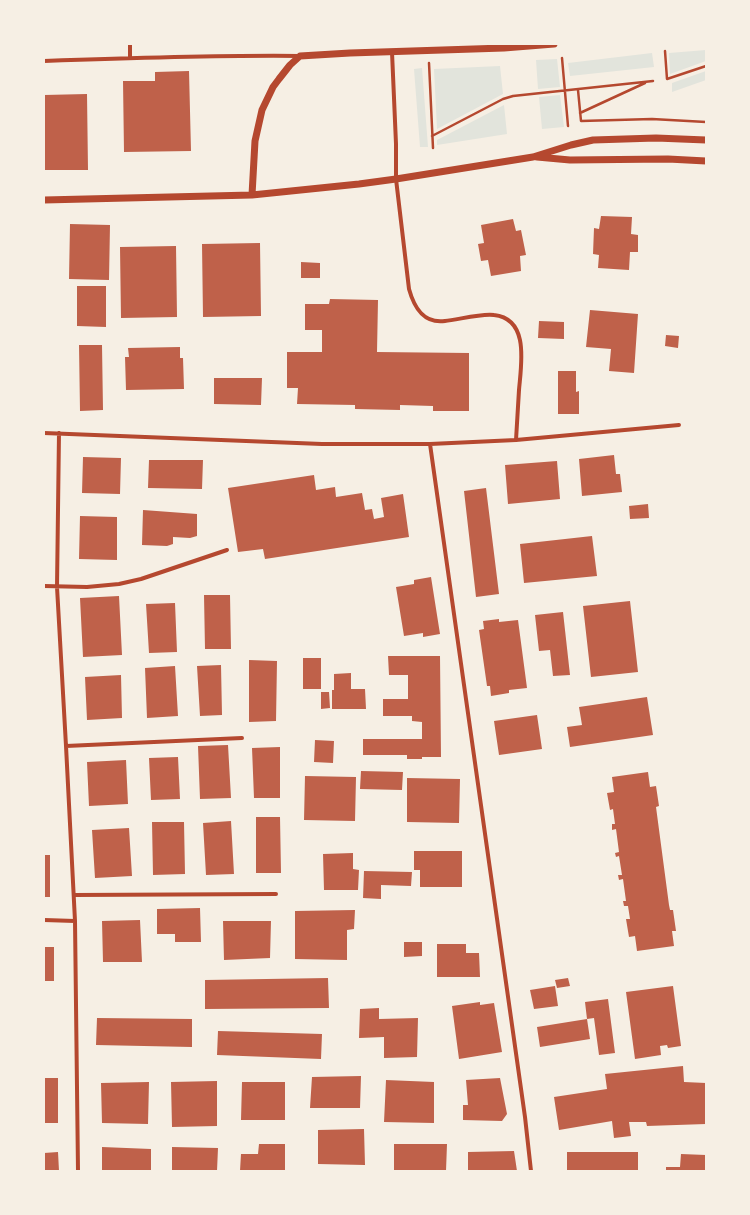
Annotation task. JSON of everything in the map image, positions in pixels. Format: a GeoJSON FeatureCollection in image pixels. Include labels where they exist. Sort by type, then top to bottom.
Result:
{"type":"FeatureCollection","features":[{"type":"Feature","properties":{"kind":"street"},"geometry":{"type":"LineString","coordinates":[[130,44],[130,58]]}},
{"type":"Feature","properties":{"kind":"street"},"geometry":{"type":"LineString","coordinates":[[44,61],[130,58],[300,56],[504,48],[554,44]]}},
{"type":"Feature","properties":{"kind":"street"},"geometry":{"type":"LineString","coordinates":[[392,52],[396,137],[396,179],[409,289],[415,307],[425,317],[439,322],[497,315],[511,323],[516,330],[521,343],[516,440]]}},
{"type":"Feature","properties":{"kind":"street"},"geometry":{"type":"LineString","coordinates":[[252,195],[255,141],[262,110],[273,87],[290,65],[300,56]]}},
{"type":"Feature","properties":{"kind":"street"},"geometry":{"type":"LineString","coordinates":[[44,200],[252,195],[396,179],[533,157],[593,140],[656,138],[706,140]]}},
{"type":"Feature","properties":{"kind":"street"},"geometry":{"type":"LineString","coordinates":[[533,157],[570,160],[706,160]]}},
{"type":"Feature","properties":{"kind":"street"},"geometry":{"type":"LineString","coordinates":[[44,433],[322,444],[430,444],[516,440],[679,425]]}},
{"type":"Feature","properties":{"kind":"street"},"geometry":{"type":"LineString","coordinates":[[58,433],[57,587],[75,920],[78,1171]]}},
{"type":"Feature","properties":{"kind":"street"},"geometry":{"type":"LineString","coordinates":[[430,444],[522,1094],[531,1171]]}},
{"type":"Feature","properties":{"kind":"street"},"geometry":{"type":"LineString","coordinates":[[44,586],[98,587],[126,583],[227,550]]}},
{"type":"Feature","properties":{"kind":"street"},"geometry":{"type":"LineString","coordinates":[[66,746],[242,738]]}},
{"type":"Feature","properties":{"kind":"street"},"geometry":{"type":"LineString","coordinates":[[74,895],[276,894]]}},
{"type":"Feature","properties":{"kind":"street"},"geometry":{"type":"LineString","coordinates":[[44,920],[75,920]]}},
{"type":"Feature","properties":{"kind":"path"},"geometry":{"type":"LineString","coordinates":[[665,52],[667,79],[706,66]]}},
{"type":"Feature","properties":{"kind":"path"},"geometry":{"type":"LineString","coordinates":[[562,58],[568,126]]}},
{"type":"Feature","properties":{"kind":"path"},"geometry":{"type":"LineString","coordinates":[[429,63],[433,148]]}},
{"type":"Feature","properties":{"kind":"path"},"geometry":{"type":"LineString","coordinates":[[432,136],[503,99],[513,96],[652,81]]}},
{"type":"Feature","properties":{"kind":"path"},"geometry":{"type":"LineString","coordinates":[[580,113],[647,82]]}},
{"type":"Feature","properties":{"kind":"path"},"geometry":{"type":"LineString","coordinates":[[578,90],[581,121],[652,119],[706,122]]}},
{"type":"Feature","properties":{"kind":"shaded area"},"geometry":{"type":"Polygon","coordinates":[[[706,50],[706,61],[670,74],[669,53],[706,50]]]}},
{"type":"Feature","properties":{"kind":"shaded area"},"geometry":{"type":"Polygon","coordinates":[[[652,53],[654,67],[570,76],[568,63],[652,53]]]}},
{"type":"Feature","properties":{"kind":"shaded area"},"geometry":{"type":"Polygon","coordinates":[[[557,59],[560,87],[538,89],[536,60],[557,59]]]}},
{"type":"Feature","properties":{"kind":"shaded area"},"geometry":{"type":"Polygon","coordinates":[[[500,66],[503,94],[437,129],[434,69],[500,66]]]}},
{"type":"Feature","properties":{"kind":"shaded area"},"geometry":{"type":"Polygon","coordinates":[[[422,68],[428,147],[420,147],[414,69],[422,68]]]}},
{"type":"Feature","properties":{"kind":"shaded area"},"geometry":{"type":"Polygon","coordinates":[[[706,71],[706,80],[672,92],[672,83],[706,71]]]}},
{"type":"Feature","properties":{"kind":"shaded area"},"geometry":{"type":"Polygon","coordinates":[[[560,95],[564,127],[542,129],[539,97],[560,95]]]}},
{"type":"Feature","properties":{"kind":"shaded area"},"geometry":{"type":"Polygon","coordinates":[[[504,105],[507,134],[437,145],[437,140],[504,105]]]}},
{"type":"Feature","properties":{"kind":"building"},"geometry":{"type":"Polygon","coordinates":[[[189,71],[191,151],[124,152],[123,81],[155,81],[155,72],[189,71]]]}},
{"type":"Feature","properties":{"kind":"building"},"geometry":{"type":"Polygon","coordinates":[[[87,94],[88,170],[44,170],[44,95],[87,94]]]}},
{"type":"Feature","properties":{"kind":"building"},"geometry":{"type":"Polygon","coordinates":[[[601,216],[632,217],[631,234],[638,235],[638,252],[630,252],[629,270],[598,268],[599,255],[593,254],[594,228],[599,229],[601,216]]]}},
{"type":"Feature","properties":{"kind":"building"},"geometry":{"type":"Polygon","coordinates":[[[513,219],[516,231],[521,230],[526,255],[520,256],[521,271],[491,276],[488,260],[481,261],[478,244],[484,243],[481,225],[513,219]]]}},
{"type":"Feature","properties":{"kind":"building"},"geometry":{"type":"Polygon","coordinates":[[[70,224],[110,225],[109,280],[69,279],[70,224]]]}},
{"type":"Feature","properties":{"kind":"building"},"geometry":{"type":"Polygon","coordinates":[[[260,243],[261,316],[203,317],[202,244],[260,243]]]}},
{"type":"Feature","properties":{"kind":"building"},"geometry":{"type":"Polygon","coordinates":[[[176,246],[177,317],[121,318],[120,247],[176,246]]]}},
{"type":"Feature","properties":{"kind":"building"},"geometry":{"type":"Polygon","coordinates":[[[301,262],[320,263],[320,278],[301,278],[301,262]]]}},
{"type":"Feature","properties":{"kind":"building"},"geometry":{"type":"Polygon","coordinates":[[[77,286],[106,286],[106,327],[77,326],[77,286]]]}},
{"type":"Feature","properties":{"kind":"building"},"geometry":{"type":"Polygon","coordinates":[[[330,299],[378,300],[377,352],[469,353],[469,411],[433,411],[433,406],[400,405],[400,410],[355,409],[355,405],[297,404],[298,388],[287,388],[287,352],[322,352],[322,330],[305,330],[305,304],[329,304],[330,299]]]}},
{"type":"Feature","properties":{"kind":"building"},"geometry":{"type":"Polygon","coordinates":[[[590,310],[638,314],[634,373],[609,371],[611,349],[586,347],[590,310]]]}},
{"type":"Feature","properties":{"kind":"building"},"geometry":{"type":"Polygon","coordinates":[[[539,321],[564,322],[564,339],[538,338],[539,321]]]}},
{"type":"Feature","properties":{"kind":"building"},"geometry":{"type":"Polygon","coordinates":[[[666,335],[679,336],[678,348],[665,346],[666,335]]]}},
{"type":"Feature","properties":{"kind":"building"},"geometry":{"type":"Polygon","coordinates":[[[79,345],[102,345],[103,410],[80,411],[79,345]]]}},
{"type":"Feature","properties":{"kind":"building"},"geometry":{"type":"Polygon","coordinates":[[[180,347],[180,358],[183,358],[184,389],[126,390],[125,357],[129,357],[128,348],[180,347]]]}},
{"type":"Feature","properties":{"kind":"building"},"geometry":{"type":"Polygon","coordinates":[[[558,371],[576,371],[576,392],[579,391],[579,414],[558,414],[558,371]]]}},
{"type":"Feature","properties":{"kind":"building"},"geometry":{"type":"Polygon","coordinates":[[[214,378],[262,378],[261,405],[214,404],[214,378]]]}},
{"type":"Feature","properties":{"kind":"building"},"geometry":{"type":"Polygon","coordinates":[[[614,455],[616,474],[620,474],[622,492],[582,496],[579,459],[614,455]]]}},
{"type":"Feature","properties":{"kind":"building"},"geometry":{"type":"Polygon","coordinates":[[[83,457],[121,458],[120,494],[82,493],[83,457]]]}},
{"type":"Feature","properties":{"kind":"building"},"geometry":{"type":"Polygon","coordinates":[[[149,460],[203,460],[202,489],[148,488],[149,460]]]}},
{"type":"Feature","properties":{"kind":"building"},"geometry":{"type":"Polygon","coordinates":[[[557,461],[560,499],[508,504],[505,465],[557,461]]]}},
{"type":"Feature","properties":{"kind":"building"},"geometry":{"type":"Polygon","coordinates":[[[314,475],[316,490],[335,487],[336,497],[362,493],[365,510],[372,509],[374,519],[384,517],[381,498],[403,494],[409,537],[265,559],[263,549],[238,552],[228,488],[314,475]]]}},
{"type":"Feature","properties":{"kind":"building"},"geometry":{"type":"Polygon","coordinates":[[[486,488],[499,594],[476,597],[464,491],[486,488]]]}},
{"type":"Feature","properties":{"kind":"building"},"geometry":{"type":"Polygon","coordinates":[[[648,504],[649,518],[630,519],[629,506],[648,504]]]}},
{"type":"Feature","properties":{"kind":"building"},"geometry":{"type":"Polygon","coordinates":[[[143,510],[197,514],[197,536],[190,538],[173,537],[173,544],[167,546],[142,545],[143,510]]]}},
{"type":"Feature","properties":{"kind":"building"},"geometry":{"type":"Polygon","coordinates":[[[80,516],[117,517],[117,560],[79,559],[80,516]]]}},
{"type":"Feature","properties":{"kind":"building"},"geometry":{"type":"Polygon","coordinates":[[[592,536],[597,576],[524,583],[520,544],[592,536]]]}},
{"type":"Feature","properties":{"kind":"building"},"geometry":{"type":"Polygon","coordinates":[[[431,577],[440,634],[423,637],[423,633],[404,636],[396,587],[414,584],[414,580],[431,577]]]}},
{"type":"Feature","properties":{"kind":"building"},"geometry":{"type":"Polygon","coordinates":[[[204,595],[230,595],[231,649],[205,649],[204,595]]]}},
{"type":"Feature","properties":{"kind":"building"},"geometry":{"type":"Polygon","coordinates":[[[119,596],[122,655],[83,657],[80,598],[119,596]]]}},
{"type":"Feature","properties":{"kind":"building"},"geometry":{"type":"Polygon","coordinates":[[[630,601],[638,672],[591,677],[583,606],[630,601]]]}},
{"type":"Feature","properties":{"kind":"building"},"geometry":{"type":"Polygon","coordinates":[[[175,603],[177,652],[149,653],[146,604],[175,603]]]}},
{"type":"Feature","properties":{"kind":"building"},"geometry":{"type":"Polygon","coordinates":[[[563,612],[570,675],[553,676],[550,650],[539,651],[535,615],[563,612]]]}},
{"type":"Feature","properties":{"kind":"building"},"geometry":{"type":"Polygon","coordinates":[[[499,619],[499,622],[518,620],[527,688],[509,690],[509,693],[491,696],[490,686],[487,686],[479,630],[484,629],[483,621],[499,619]]]}},
{"type":"Feature","properties":{"kind":"building"},"geometry":{"type":"Polygon","coordinates":[[[388,656],[440,656],[441,757],[407,759],[407,755],[363,755],[363,739],[422,739],[422,722],[412,721],[412,716],[383,716],[383,699],[408,699],[408,675],[389,675],[388,656]]]}},
{"type":"Feature","properties":{"kind":"building"},"geometry":{"type":"Polygon","coordinates":[[[303,658],[321,658],[321,689],[303,689],[303,658]]]}},
{"type":"Feature","properties":{"kind":"building"},"geometry":{"type":"Polygon","coordinates":[[[249,660],[277,661],[276,721],[249,722],[249,660]]]}},
{"type":"Feature","properties":{"kind":"building"},"geometry":{"type":"Polygon","coordinates":[[[221,665],[222,715],[200,716],[197,666],[221,665]]]}},
{"type":"Feature","properties":{"kind":"building"},"geometry":{"type":"Polygon","coordinates":[[[175,666],[178,716],[147,718],[145,668],[175,666]]]}},
{"type":"Feature","properties":{"kind":"building"},"geometry":{"type":"Polygon","coordinates":[[[351,673],[351,689],[365,689],[366,709],[332,709],[334,674],[351,673]]]}},
{"type":"Feature","properties":{"kind":"building"},"geometry":{"type":"Polygon","coordinates":[[[121,675],[122,718],[87,720],[85,677],[121,675]]]}},
{"type":"Feature","properties":{"kind":"building"},"geometry":{"type":"Polygon","coordinates":[[[321,692],[329,692],[330,708],[321,709],[321,692]]]}},
{"type":"Feature","properties":{"kind":"building"},"geometry":{"type":"Polygon","coordinates":[[[647,697],[653,735],[570,747],[567,727],[582,725],[579,707],[647,697]]]}},
{"type":"Feature","properties":{"kind":"building"},"geometry":{"type":"Polygon","coordinates":[[[537,715],[542,749],[499,755],[494,721],[537,715]]]}},
{"type":"Feature","properties":{"kind":"building"},"geometry":{"type":"Polygon","coordinates":[[[315,740],[334,741],[333,763],[314,762],[315,740]]]}},
{"type":"Feature","properties":{"kind":"building"},"geometry":{"type":"Polygon","coordinates":[[[228,745],[231,798],[200,799],[198,746],[228,745]]]}},
{"type":"Feature","properties":{"kind":"building"},"geometry":{"type":"Polygon","coordinates":[[[280,747],[280,798],[254,798],[252,748],[280,747]]]}},
{"type":"Feature","properties":{"kind":"building"},"geometry":{"type":"Polygon","coordinates":[[[178,757],[180,799],[151,800],[149,758],[178,757]]]}},
{"type":"Feature","properties":{"kind":"building"},"geometry":{"type":"Polygon","coordinates":[[[126,760],[128,804],[89,806],[87,762],[126,760]]]}},
{"type":"Feature","properties":{"kind":"building"},"geometry":{"type":"Polygon","coordinates":[[[361,771],[403,772],[402,790],[360,789],[361,771]]]}},
{"type":"Feature","properties":{"kind":"building"},"geometry":{"type":"Polygon","coordinates":[[[648,772],[650,787],[656,786],[659,806],[656,807],[669,905],[670,910],[673,910],[676,931],[672,931],[674,946],[637,951],[635,936],[629,937],[626,919],[630,919],[628,906],[624,906],[623,901],[626,901],[623,879],[619,880],[618,875],[622,875],[619,856],[616,857],[615,853],[619,852],[616,829],[612,830],[612,824],[615,824],[613,809],[610,810],[607,793],[614,792],[612,777],[648,772]]]}},
{"type":"Feature","properties":{"kind":"building"},"geometry":{"type":"Polygon","coordinates":[[[305,776],[356,777],[355,821],[304,820],[305,776]]]}},
{"type":"Feature","properties":{"kind":"building"},"geometry":{"type":"Polygon","coordinates":[[[407,778],[460,779],[459,823],[407,822],[407,778]]]}},
{"type":"Feature","properties":{"kind":"building"},"geometry":{"type":"Polygon","coordinates":[[[256,817],[280,817],[281,873],[256,873],[256,817]]]}},
{"type":"Feature","properties":{"kind":"building"},"geometry":{"type":"Polygon","coordinates":[[[231,821],[234,874],[206,875],[203,823],[231,821]]]}},
{"type":"Feature","properties":{"kind":"building"},"geometry":{"type":"Polygon","coordinates":[[[152,822],[184,822],[185,874],[153,875],[152,822]]]}},
{"type":"Feature","properties":{"kind":"building"},"geometry":{"type":"Polygon","coordinates":[[[129,828],[132,876],[95,878],[92,830],[129,828]]]}},
{"type":"Feature","properties":{"kind":"building"},"geometry":{"type":"Polygon","coordinates":[[[414,851],[462,851],[462,887],[420,887],[420,870],[414,870],[414,851]]]}},
{"type":"Feature","properties":{"kind":"building"},"geometry":{"type":"Polygon","coordinates":[[[353,853],[353,869],[359,870],[358,890],[324,890],[323,854],[353,853]]]}},
{"type":"Feature","properties":{"kind":"building"},"geometry":{"type":"Polygon","coordinates":[[[44,855],[50,855],[50,897],[44,897],[44,855]]]}},
{"type":"Feature","properties":{"kind":"building"},"geometry":{"type":"Polygon","coordinates":[[[364,871],[412,872],[411,886],[381,885],[381,899],[363,898],[364,871]]]}},
{"type":"Feature","properties":{"kind":"building"},"geometry":{"type":"Polygon","coordinates":[[[200,908],[201,942],[175,942],[175,934],[157,934],[157,909],[200,908]]]}},
{"type":"Feature","properties":{"kind":"building"},"geometry":{"type":"Polygon","coordinates":[[[355,910],[354,929],[347,930],[347,960],[295,959],[295,911],[355,910]]]}},
{"type":"Feature","properties":{"kind":"building"},"geometry":{"type":"Polygon","coordinates":[[[140,920],[142,962],[103,962],[102,921],[140,920]]]}},
{"type":"Feature","properties":{"kind":"building"},"geometry":{"type":"Polygon","coordinates":[[[223,921],[271,921],[270,958],[224,960],[223,921]]]}},
{"type":"Feature","properties":{"kind":"building"},"geometry":{"type":"Polygon","coordinates":[[[404,942],[422,942],[422,956],[404,957],[404,942]]]}},
{"type":"Feature","properties":{"kind":"building"},"geometry":{"type":"Polygon","coordinates":[[[437,944],[466,944],[466,953],[479,953],[480,977],[437,977],[437,944]]]}},
{"type":"Feature","properties":{"kind":"building"},"geometry":{"type":"Polygon","coordinates":[[[44,947],[54,947],[54,981],[44,981],[44,947]]]}},
{"type":"Feature","properties":{"kind":"building"},"geometry":{"type":"Polygon","coordinates":[[[328,978],[329,1008],[205,1009],[205,980],[328,978]]]}},
{"type":"Feature","properties":{"kind":"building"},"geometry":{"type":"Polygon","coordinates":[[[568,978],[570,986],[557,988],[555,980],[568,978]]]}},
{"type":"Feature","properties":{"kind":"building"},"geometry":{"type":"Polygon","coordinates":[[[555,986],[558,1006],[534,1009],[530,990],[555,986]]]}},
{"type":"Feature","properties":{"kind":"building"},"geometry":{"type":"Polygon","coordinates":[[[673,986],[681,1046],[668,1048],[667,1045],[660,1046],[661,1055],[635,1059],[626,992],[673,986]]]}},
{"type":"Feature","properties":{"kind":"building"},"geometry":{"type":"Polygon","coordinates":[[[608,999],[615,1053],[599,1055],[594,1018],[587,1019],[585,1002],[608,999]]]}},
{"type":"Feature","properties":{"kind":"building"},"geometry":{"type":"Polygon","coordinates":[[[480,1002],[480,1005],[494,1003],[502,1052],[459,1059],[452,1006],[480,1002]]]}},
{"type":"Feature","properties":{"kind":"building"},"geometry":{"type":"Polygon","coordinates":[[[379,1008],[379,1019],[418,1018],[417,1057],[384,1058],[384,1037],[359,1038],[360,1009],[379,1008]]]}},
{"type":"Feature","properties":{"kind":"building"},"geometry":{"type":"Polygon","coordinates":[[[97,1018],[192,1019],[192,1047],[96,1045],[97,1018]]]}},
{"type":"Feature","properties":{"kind":"building"},"geometry":{"type":"Polygon","coordinates":[[[587,1019],[590,1039],[540,1047],[537,1027],[587,1019]]]}},
{"type":"Feature","properties":{"kind":"building"},"geometry":{"type":"Polygon","coordinates":[[[218,1031],[322,1034],[321,1059],[217,1055],[218,1031]]]}},
{"type":"Feature","properties":{"kind":"building"},"geometry":{"type":"Polygon","coordinates":[[[683,1066],[684,1082],[706,1083],[706,1124],[647,1126],[646,1122],[629,1122],[631,1136],[614,1138],[612,1121],[559,1130],[554,1097],[607,1089],[605,1074],[683,1066]]]}},
{"type":"Feature","properties":{"kind":"building"},"geometry":{"type":"Polygon","coordinates":[[[361,1076],[360,1108],[310,1108],[312,1077],[361,1076]]]}},
{"type":"Feature","properties":{"kind":"building"},"geometry":{"type":"Polygon","coordinates":[[[44,1078],[58,1078],[58,1123],[44,1123],[44,1078]]]}},
{"type":"Feature","properties":{"kind":"building"},"geometry":{"type":"Polygon","coordinates":[[[500,1078],[507,1114],[502,1121],[463,1120],[463,1105],[468,1105],[466,1080],[500,1078]]]}},
{"type":"Feature","properties":{"kind":"building"},"geometry":{"type":"Polygon","coordinates":[[[386,1080],[434,1082],[434,1123],[384,1122],[386,1080]]]}},
{"type":"Feature","properties":{"kind":"building"},"geometry":{"type":"Polygon","coordinates":[[[217,1081],[217,1126],[172,1127],[171,1082],[217,1081]]]}},
{"type":"Feature","properties":{"kind":"building"},"geometry":{"type":"Polygon","coordinates":[[[149,1082],[148,1124],[102,1123],[101,1083],[149,1082]]]}},
{"type":"Feature","properties":{"kind":"building"},"geometry":{"type":"Polygon","coordinates":[[[242,1082],[285,1082],[285,1120],[241,1120],[242,1082]]]}},
{"type":"Feature","properties":{"kind":"building"},"geometry":{"type":"Polygon","coordinates":[[[364,1129],[365,1165],[318,1164],[318,1130],[364,1129]]]}},
{"type":"Feature","properties":{"kind":"building"},"geometry":{"type":"Polygon","coordinates":[[[259,1144],[285,1144],[285,1171],[240,1171],[241,1154],[258,1154],[259,1144]]]}},
{"type":"Feature","properties":{"kind":"building"},"geometry":{"type":"Polygon","coordinates":[[[394,1144],[447,1144],[446,1171],[394,1171],[394,1144]]]}},
{"type":"Feature","properties":{"kind":"building"},"geometry":{"type":"Polygon","coordinates":[[[102,1147],[151,1149],[151,1171],[102,1171],[102,1147]]]}},
{"type":"Feature","properties":{"kind":"building"},"geometry":{"type":"Polygon","coordinates":[[[172,1147],[218,1148],[217,1171],[172,1171],[172,1147]]]}},
{"type":"Feature","properties":{"kind":"building"},"geometry":{"type":"Polygon","coordinates":[[[514,1151],[517,1171],[468,1171],[468,1152],[514,1151]]]}},
{"type":"Feature","properties":{"kind":"building"},"geometry":{"type":"Polygon","coordinates":[[[58,1152],[59,1171],[44,1171],[44,1153],[58,1152]]]}},
{"type":"Feature","properties":{"kind":"building"},"geometry":{"type":"Polygon","coordinates":[[[567,1152],[638,1152],[638,1171],[567,1171],[567,1152]]]}},
{"type":"Feature","properties":{"kind":"building"},"geometry":{"type":"Polygon","coordinates":[[[681,1154],[706,1155],[706,1171],[666,1171],[666,1167],[680,1167],[681,1154]]]}}]}
